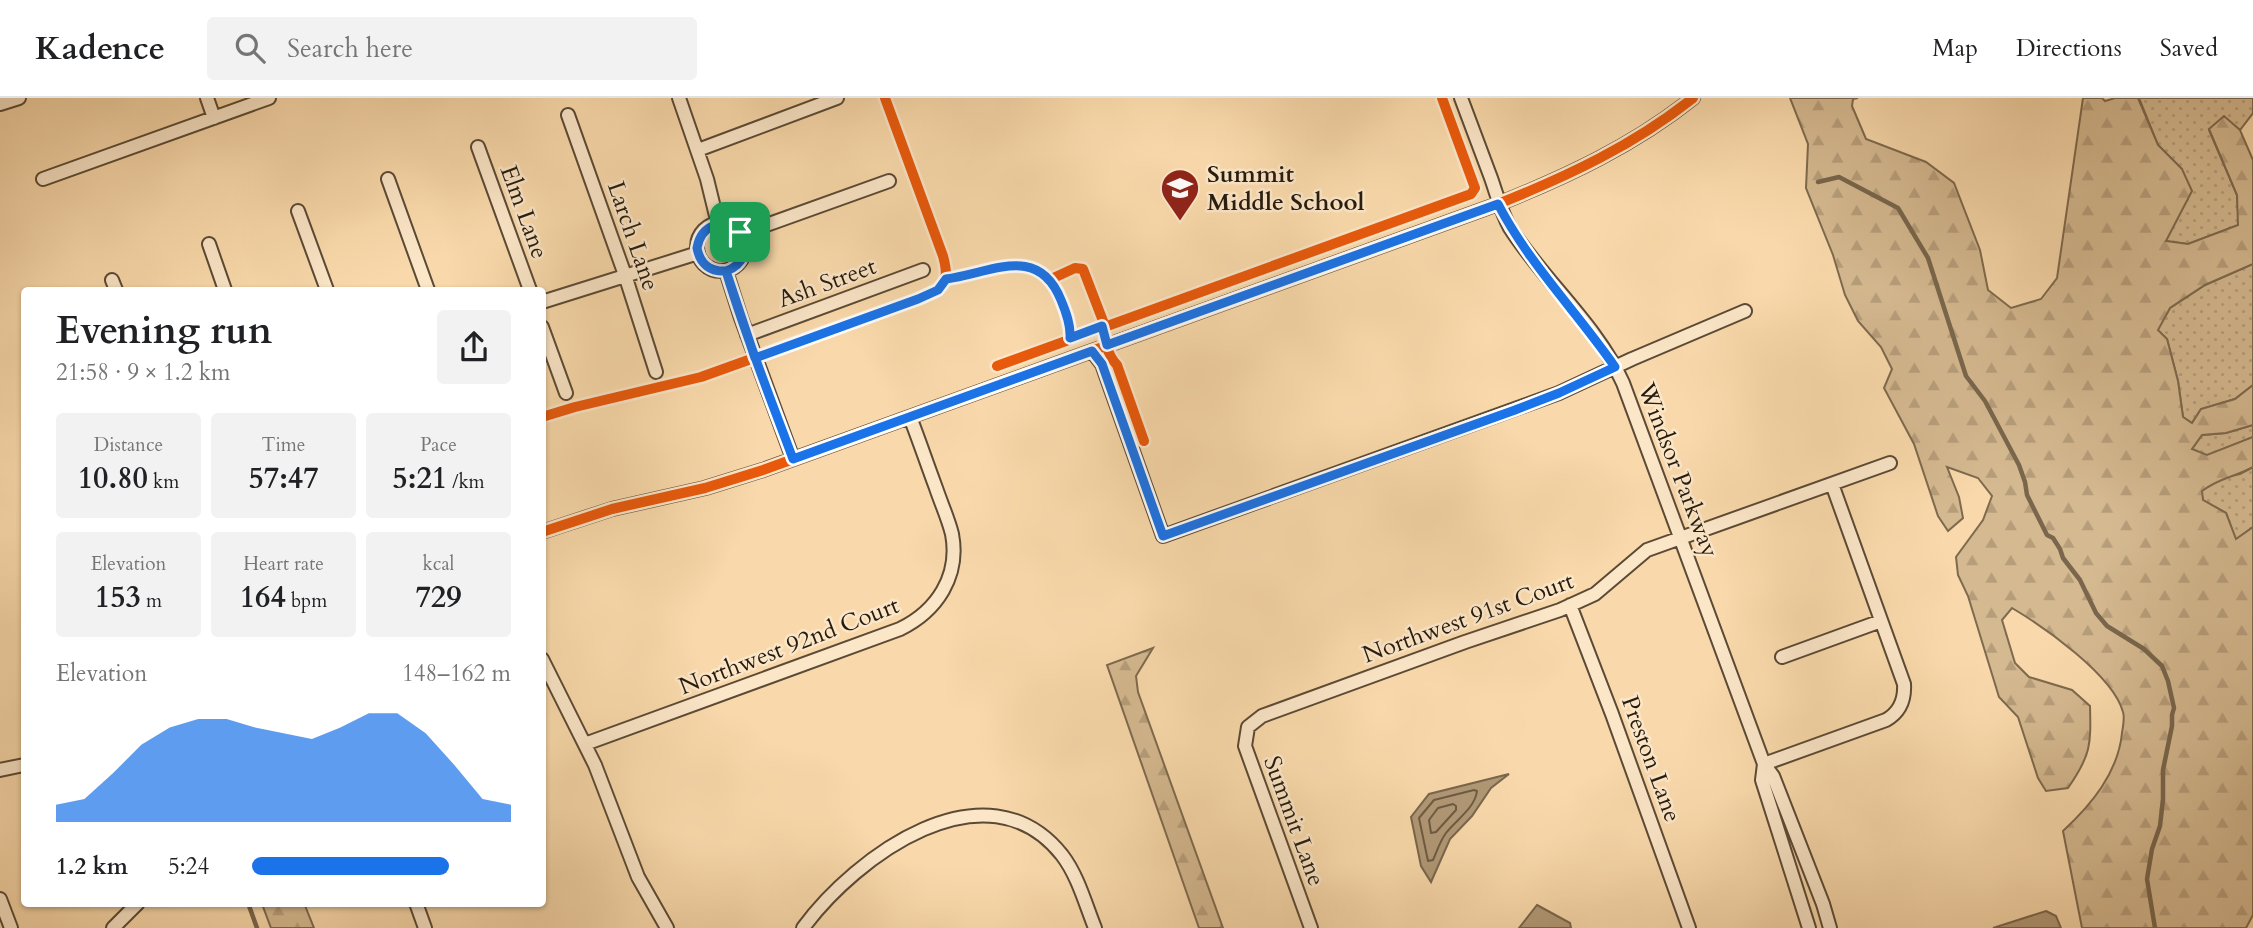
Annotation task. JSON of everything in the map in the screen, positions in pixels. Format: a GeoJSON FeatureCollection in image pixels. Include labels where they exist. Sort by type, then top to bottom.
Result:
{"type":"FeatureCollection","features":[{"type":"Feature","properties":{"kind":"street"},"geometry":{"type":"LineString","coordinates":[[0,104],[19,98]]}},
{"type":"Feature","properties":{"kind":"street"},"geometry":{"type":"LineString","coordinates":[[207,98],[214,118]]}},
{"type":"Feature","properties":{"kind":"street"},"geometry":{"type":"LineString","coordinates":[[43,179],[270,98]]}},
{"type":"Feature","properties":{"kind":"street"},"geometry":{"type":"LineString","coordinates":[[679,98],[698,150],[718,224]]}},
{"type":"Feature","properties":{"kind":"street"},"geometry":{"type":"LineString","coordinates":[[698,150],[837,98]]}},
{"type":"Feature","properties":{"kind":"street","name":"Windsor Parkway"},"geometry":{"type":"LineString","coordinates":[[1461,98],[1498,204],[1510,227],[1615,367],[1764,764],[1773,776],[1830,928]]}},
{"type":"Feature","properties":{"kind":"street"},"geometry":{"type":"LineString","coordinates":[[546,531],[612,509],[705,488],[793,459],[1498,204],[1572,173],[1622,148],[1663,122],[1693,98]]}},
{"type":"Feature","properties":{"kind":"street","name":"Larch Lane"},"geometry":{"type":"LineString","coordinates":[[568,115],[656,372]]}},
{"type":"Feature","properties":{"kind":"street","name":"Elm Lane"},"geometry":{"type":"LineString","coordinates":[[478,147],[529,287]]}},
{"type":"Feature","properties":{"kind":"street"},"geometry":{"type":"LineString","coordinates":[[388,179],[427,287]]}},
{"type":"Feature","properties":{"kind":"street"},"geometry":{"type":"LineString","coordinates":[[743,237],[758,228],[889,181]]}},
{"type":"Feature","properties":{"kind":"street"},"geometry":{"type":"LineString","coordinates":[[298,211],[326,287]]}},
{"type":"Feature","properties":{"kind":"street"},"geometry":{"type":"LineString","coordinates":[[718,224],[732,226],[743,237],[743,258],[736,266],[726,271],[709,268],[698,253],[698,243],[709,227],[718,224]]}},
{"type":"Feature","properties":{"kind":"street"},"geometry":{"type":"LineString","coordinates":[[209,244],[224,287]]}},
{"type":"Feature","properties":{"kind":"street"},"geometry":{"type":"LineString","coordinates":[[546,301],[698,253]]}},
{"type":"Feature","properties":{"kind":"street","name":"Ash Street"},"geometry":{"type":"LineString","coordinates":[[747,335],[922,270]]}},
{"type":"Feature","properties":{"kind":"street"},"geometry":{"type":"LineString","coordinates":[[726,271],[793,459]]}},
{"type":"Feature","properties":{"kind":"street"},"geometry":{"type":"LineString","coordinates":[[1092,351],[1102,364],[1163,536],[1559,393],[1745,311]]}},
{"type":"Feature","properties":{"kind":"street"},"geometry":{"type":"LineString","coordinates":[[546,338],[566,393]]}},
{"type":"Feature","properties":{"kind":"street","name":"Northwest 92nd Court"},"geometry":{"type":"LineString","coordinates":[[585,744],[900,629],[927,613],[939,600],[948,583],[954,550],[949,524],[910,417]]}},
{"type":"Feature","properties":{"kind":"street","name":"Northwest 91st Court"},"geometry":{"type":"LineString","coordinates":[[1248,726],[1262,716],[1570,606],[1595,594],[1647,550],[1890,463]]}},
{"type":"Feature","properties":{"kind":"street"},"geometry":{"type":"LineString","coordinates":[[1764,764],[1886,720],[1896,712],[1903,701],[1904,684],[1832,484]]}},
{"type":"Feature","properties":{"kind":"street","name":"Preston Lane"},"geometry":{"type":"LineString","coordinates":[[1570,606],[1689,928]]}},
{"type":"Feature","properties":{"kind":"street"},"geometry":{"type":"LineString","coordinates":[[1782,657],[1881,621]]}},
{"type":"Feature","properties":{"kind":"street"},"geometry":{"type":"LineString","coordinates":[[546,667],[585,744],[638,877],[667,928]]}},
{"type":"Feature","properties":{"kind":"street","name":"Summit Lane"},"geometry":{"type":"LineString","coordinates":[[1248,726],[1245,746],[1311,928]]}},
{"type":"Feature","properties":{"kind":"street","name":"Windsor Parkway"},"geometry":{"type":"LineString","coordinates":[[1764,764],[1762,780],[1809,928]]}},
{"type":"Feature","properties":{"kind":"street"},"geometry":{"type":"LineString","coordinates":[[0,770],[21,766]]}},
{"type":"Feature","properties":{"kind":"street"},"geometry":{"type":"LineString","coordinates":[[803,928],[827,899],[852,876],[907,837],[955,818],[994,816],[1014,821],[1032,830],[1055,848],[1072,870],[1094,928]]}},
{"type":"Feature","properties":{"kind":"street"},"geometry":{"type":"LineString","coordinates":[[0,899],[11,928]]}},
{"type":"Feature","properties":{"kind":"street"},"geometry":{"type":"LineString","coordinates":[[113,928],[134,907]]}},
{"type":"Feature","properties":{"kind":"street"},"geometry":{"type":"LineString","coordinates":[[417,907],[425,928]]}},
{"type":"Feature","properties":{"kind":"green space"},"geometry":{"type":"Polygon","coordinates":[[[1790,98],[1858,98],[1853,99],[1852,106],[1866,139],[1926,162],[1954,183],[1980,250],[1988,290],[2011,308],[2041,299],[2057,278],[2083,98],[2102,98],[2105,101],[2138,98],[2158,145],[2182,169],[2192,191],[2166,241],[2188,244],[2238,225],[2237,195],[2209,129],[2224,116],[2240,130],[2253,160],[2253,264],[2205,285],[2170,308],[2158,330],[2167,339],[2178,381],[2183,417],[2192,423],[2201,409],[2235,399],[2253,385],[2253,425],[2226,433],[2202,435],[2192,449],[2207,455],[2253,437],[2253,467],[2202,491],[2203,500],[2226,513],[2236,539],[2253,527],[2253,915],[2246,928],[2082,928],[2063,831],[2093,799],[2109,775],[2119,748],[2123,712],[2106,683],[2076,653],[2012,608],[2002,620],[2015,663],[2029,677],[2072,690],[2090,706],[2090,740],[2081,767],[2068,788],[2046,791],[2038,778],[2018,717],[1999,697],[1968,596],[1958,575],[1956,557],[1983,520],[1992,496],[1978,478],[1947,467],[1959,497],[1963,518],[1948,531],[1938,516],[1914,444],[1884,388],[1892,369],[1881,347],[1858,321],[1845,295],[1833,255],[1806,188],[1808,144],[1790,98]]]}},
{"type":"Feature","properties":{"kind":"green space"},"geometry":{"type":"Polygon","coordinates":[[[2139,98],[2253,98],[2253,113],[2240,130],[2224,117],[2209,130],[2237,195],[2239,225],[2188,244],[2165,241],[2177,217],[2182,169],[2158,145],[2139,98]]]}},
{"type":"Feature","properties":{"kind":"green space"},"geometry":{"type":"Polygon","coordinates":[[[2253,264],[2253,385],[2235,399],[2201,409],[2192,423],[2183,417],[2178,381],[2167,339],[2157,330],[2170,308],[2205,285],[2253,264]]]}},
{"type":"Feature","properties":{"kind":"green space"},"geometry":{"type":"Polygon","coordinates":[[[2253,425],[2253,437],[2206,456],[2192,449],[2202,435],[2226,433],[2253,425]]]}},
{"type":"Feature","properties":{"kind":"green space"},"geometry":{"type":"Polygon","coordinates":[[[2253,467],[2253,527],[2236,540],[2226,513],[2203,500],[2201,491],[2220,478],[2240,474],[2253,467]]]}},
{"type":"Feature","properties":{"kind":"green space"},"geometry":{"type":"Polygon","coordinates":[[[1153,648],[1136,676],[1138,692],[1223,928],[1199,928],[1107,665],[1153,648]]]}},
{"type":"Feature","properties":{"kind":"green space"},"geometry":{"type":"Polygon","coordinates":[[[263,907],[306,907],[314,928],[271,928],[263,907]]]}},
{"type":"Feature","properties":{"kind":"water"},"geometry":{"type":"Polygon","coordinates":[[[1509,774],[1491,788],[1472,816],[1450,839],[1431,882],[1421,866],[1411,817],[1429,794],[1509,774]]]}},
{"type":"Feature","properties":{"kind":"water"},"geometry":{"type":"Polygon","coordinates":[[[1537,905],[1570,923],[1571,928],[1519,928],[1537,905]]]}},
{"type":"Feature","properties":{"kind":"water"},"geometry":{"type":"Polygon","coordinates":[[[2046,911],[2056,916],[2061,928],[1993,928],[2046,911]]]}},
{"type":"Feature","properties":{"kind":"waterway"},"geometry":{"type":"LineString","coordinates":[[1818,182],[1839,177],[1898,208],[1928,258],[1966,376],[1985,401],[2019,465],[2027,495],[2047,535],[2053,538],[2063,558],[2080,580],[2096,613],[2107,626],[2144,649],[2162,666],[2174,708],[2163,770],[2160,826],[2152,849],[2147,879],[2155,928]]}},
{"type":"Feature","properties":{"kind":"waterway"},"geometry":{"type":"LineString","coordinates":[[249,907],[257,928]]}},
{"type":"Feature","properties":{"kind":"cycle path"},"geometry":{"type":"LineString","coordinates":[[546,416],[701,377],[918,299],[939,288],[946,273],[943,256],[885,98]]}},
{"type":"Feature","properties":{"kind":"cycle path"},"geometry":{"type":"LineString","coordinates":[[997,366],[1471,194],[1475,188],[1442,98]]}},
{"type":"Feature","properties":{"kind":"cycle path"},"geometry":{"type":"LineString","coordinates":[[546,531],[612,509],[705,488],[763,470],[1498,204],[1550,182],[1624,145],[1693,98]]}},
{"type":"Feature","properties":{"kind":"cycle path"},"geometry":{"type":"LineString","coordinates":[[946,279],[1012,266],[1027,267],[1040,272],[1052,282],[1061,300],[1069,323],[1070,338]]}},
{"type":"Feature","properties":{"kind":"cycle path"},"geometry":{"type":"LineString","coordinates":[[1049,280],[1075,268],[1083,269],[1103,321],[1106,344],[1117,365],[1144,441]]}},
{"type":"Feature","properties":{"kind":"place","name":"Summit Middle School"},"geometry":{"type":"Point","coordinates":[1180,222]}},
{"type":"Feature","properties":{"kind":"route"},"geometry":{"type":"LineString","coordinates":[[740,232],[728,225],[713,225],[699,238],[697,248],[705,265],[717,271],[726,271],[741,318],[755,358],[918,299],[938,290],[946,279],[1016,265],[1030,266],[1042,271],[1057,290],[1069,323],[1070,338],[1102,326],[1107,345],[1498,204],[1510,227],[1540,270],[1600,344],[1615,367],[1515,410],[1163,536],[1102,364],[1092,351],[793,459],[755,358],[726,271],[736,266],[743,258],[745,242],[740,232]]}}]}
